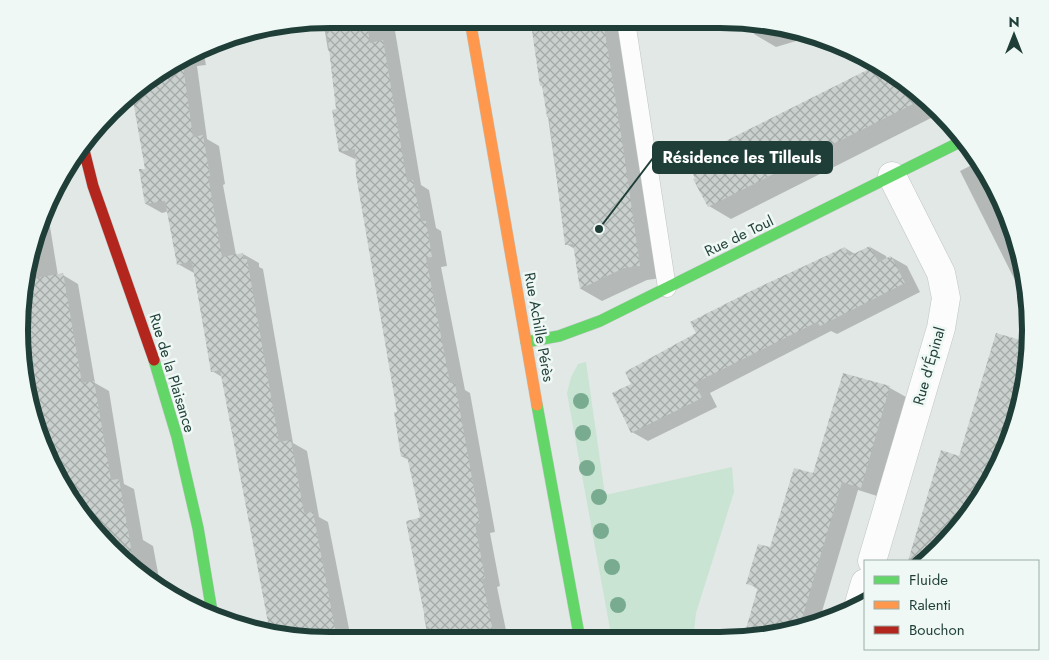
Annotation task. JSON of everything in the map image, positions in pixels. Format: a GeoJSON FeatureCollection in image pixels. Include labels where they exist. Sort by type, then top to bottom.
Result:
{"type":"FeatureCollection","features":[{"type":"Feature","properties":{"kind":"street","name":"Rue Achille Pérès"},"geometry":{"type":"LineString","coordinates":[[471,28],[579,632]]}},
{"type":"Feature","properties":{"kind":"street","name":"Rue de Toul"},"geometry":{"type":"LineString","coordinates":[[526,342],[559,336],[582,329],[957,144]]}},
{"type":"Feature","properties":{"kind":"street","name":"Rue de la Plaisance"},"geometry":{"type":"LineString","coordinates":[[85,153],[93,186],[154,360],[179,445],[198,528],[211,608]]}},
{"type":"Feature","properties":{"kind":"street","name":"Rue d'Épinal"},"geometry":{"type":"LineString","coordinates":[[872,560],[941,328],[946,298],[945,285],[941,273],[892,176]]}},
{"type":"Feature","properties":{"kind":"lane"},"geometry":{"type":"LineString","coordinates":[[627,28],[667,288]]}},
{"type":"Feature","properties":{"kind":"green space"},"geometry":{"type":"Polygon","coordinates":[[[586,362],[605,495],[732,467],[734,492],[696,613],[694,632],[611,632],[567,393],[571,377],[578,364],[586,362]]]}},
{"type":"Feature","properties":{"kind":"building"},"geometry":{"type":"Polygon","coordinates":[[[350,28],[368,28],[370,43],[383,40],[407,181],[413,180],[421,221],[426,221],[432,257],[426,258],[450,383],[455,383],[480,523],[475,524],[485,578],[482,579],[493,632],[428,632],[406,521],[419,518],[420,516],[407,456],[401,457],[394,412],[397,412],[356,175],[355,149],[339,152],[332,110],[336,109],[327,32],[350,28]]]}},
{"type":"Feature","properties":{"kind":"building"},"geometry":{"type":"Polygon","coordinates":[[[540,28],[604,28],[623,147],[640,266],[624,268],[580,289],[573,244],[565,245],[549,117],[547,117],[542,86],[540,86],[532,31],[540,30],[540,28]]]}},
{"type":"Feature","properties":{"kind":"building"},"geometry":{"type":"Polygon","coordinates":[[[183,66],[193,137],[203,135],[222,257],[243,253],[243,259],[247,259],[279,442],[291,440],[304,513],[313,512],[336,632],[310,632],[269,626],[220,370],[211,372],[192,261],[177,265],[165,201],[145,204],[139,169],[145,169],[133,101],[162,78],[183,66]]]}},
{"type":"Feature","properties":{"kind":"building"},"geometry":{"type":"Polygon","coordinates":[[[870,68],[887,78],[917,102],[708,207],[686,161],[870,68]]]}},
{"type":"Feature","properties":{"kind":"building"},"geometry":{"type":"Polygon","coordinates":[[[870,246],[878,262],[891,256],[905,283],[820,326],[817,322],[695,383],[702,398],[631,433],[612,393],[631,384],[625,372],[696,333],[690,322],[845,247],[849,256],[870,246]]]}},
{"type":"Feature","properties":{"kind":"building"},"geometry":{"type":"Polygon","coordinates":[[[63,273],[82,383],[94,381],[111,480],[119,479],[133,559],[116,544],[78,498],[59,464],[44,427],[38,391],[34,392],[33,389],[28,350],[28,310],[32,279],[63,273]]]}},
{"type":"Feature","properties":{"kind":"building"},"geometry":{"type":"Polygon","coordinates":[[[996,333],[1021,340],[1016,389],[1005,427],[990,464],[971,498],[959,514],[933,544],[915,560],[908,560],[941,450],[959,456],[996,333]]]}},
{"type":"Feature","properties":{"kind":"building"},"geometry":{"type":"Polygon","coordinates":[[[843,373],[890,386],[861,488],[842,482],[801,621],[778,627],[752,631],[746,629],[758,587],[746,584],[758,544],[770,547],[794,468],[813,473],[843,373]]]}},
{"type":"Feature","properties":{"kind":"traffic: fast"},"geometry":{"type":"LineString","coordinates":[[526,342],[559,336],[600,321],[957,144]]}},
{"type":"Feature","properties":{"kind":"traffic: fast"},"geometry":{"type":"LineString","coordinates":[[154,360],[177,437],[198,528],[211,608]]}},
{"type":"Feature","properties":{"kind":"traffic: fast"},"geometry":{"type":"LineString","coordinates":[[537,405],[579,632]]}},
{"type":"Feature","properties":{"kind":"traffic: slow"},"geometry":{"type":"LineString","coordinates":[[471,28],[537,405]]}},
{"type":"Feature","properties":{"kind":"traffic: jam"},"geometry":{"type":"LineString","coordinates":[[85,153],[93,186],[154,360]]}},
{"type":"Feature","properties":{"kind":"place","name":"Résidence les Tilleuls"},"geometry":{"type":"Point","coordinates":[599,229]}}]}
